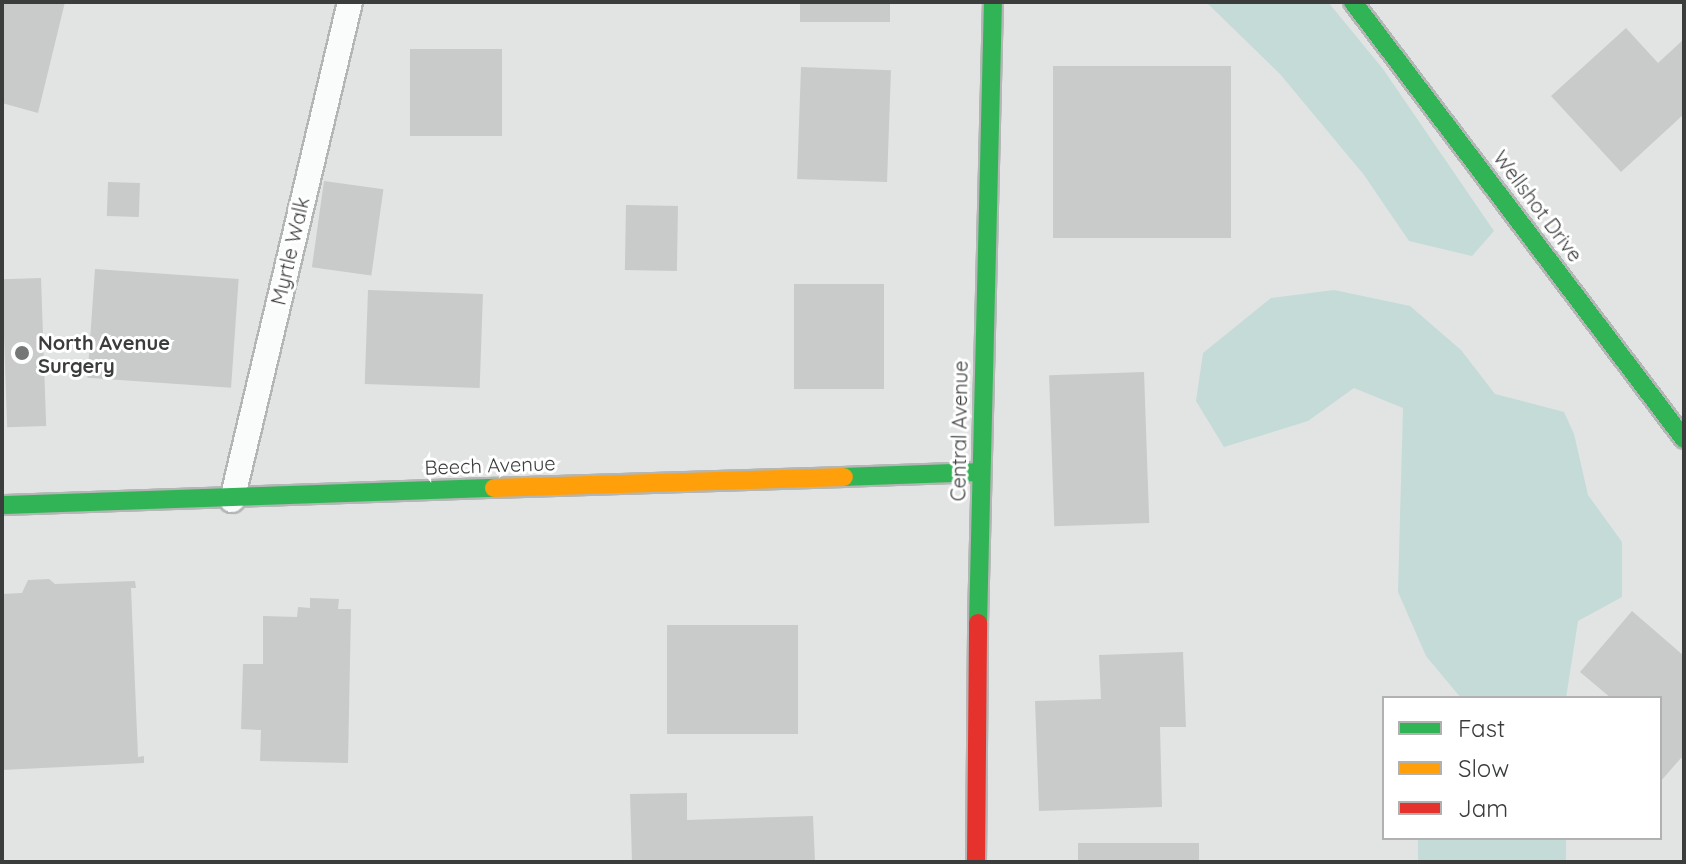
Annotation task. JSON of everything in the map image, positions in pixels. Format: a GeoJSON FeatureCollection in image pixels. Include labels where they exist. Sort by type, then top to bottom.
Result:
{"type":"FeatureCollection","features":[{"type":"Feature","properties":{"kind":"street","name":"Central Avenue"},"geometry":{"type":"LineString","coordinates":[[976,862],[979,472],[993,2]]}},
{"type":"Feature","properties":{"kind":"street","name":"Wellshot Drive"},"geometry":{"type":"LineString","coordinates":[[1353,2],[1684,439]]}},
{"type":"Feature","properties":{"kind":"street","name":"Beech Avenue"},"geometry":{"type":"LineString","coordinates":[[2,505],[232,500],[979,472]]}},
{"type":"Feature","properties":{"kind":"lane","name":"Myrtle Walk"},"geometry":{"type":"LineString","coordinates":[[232,500],[350,2]]}},
{"type":"Feature","properties":{"kind":"shaded area"},"geometry":{"type":"Polygon","coordinates":[[[1206,2],[1328,2],[1383,69],[1494,231],[1472,256],[1409,241],[1364,175],[1280,74],[1206,2]]]}},
{"type":"Feature","properties":{"kind":"shaded area"},"geometry":{"type":"Polygon","coordinates":[[[1334,290],[1410,306],[1461,350],[1495,394],[1564,412],[1574,434],[1588,495],[1622,542],[1622,597],[1578,621],[1566,696],[1459,696],[1426,656],[1398,592],[1403,408],[1354,388],[1308,421],[1224,447],[1196,401],[1203,353],[1271,298],[1334,290]]]}},
{"type":"Feature","properties":{"kind":"shaded area"},"geometry":{"type":"Polygon","coordinates":[[[1418,840],[1566,840],[1566,862],[1418,862],[1418,840]]]}},
{"type":"Feature","properties":{"kind":"building"},"geometry":{"type":"Polygon","coordinates":[[[2,2],[65,2],[38,113],[2,103],[2,2]]]}},
{"type":"Feature","properties":{"kind":"building"},"geometry":{"type":"Polygon","coordinates":[[[800,2],[890,2],[890,22],[800,22],[800,2]]]}},
{"type":"Feature","properties":{"kind":"building"},"geometry":{"type":"Polygon","coordinates":[[[1626,28],[1658,63],[1684,39],[1684,114],[1621,172],[1551,96],[1626,28]]]}},
{"type":"Feature","properties":{"kind":"building"},"geometry":{"type":"Polygon","coordinates":[[[410,49],[502,49],[502,136],[410,136],[410,49]]]}},
{"type":"Feature","properties":{"kind":"building"},"geometry":{"type":"Polygon","coordinates":[[[1053,66],[1231,66],[1231,238],[1053,238],[1053,66]]]}},
{"type":"Feature","properties":{"kind":"building"},"geometry":{"type":"Polygon","coordinates":[[[801,67],[891,70],[887,182],[797,179],[801,67]]]}},
{"type":"Feature","properties":{"kind":"building"},"geometry":{"type":"Polygon","coordinates":[[[324,181],[383,189],[371,276],[312,267],[324,181]]]}},
{"type":"Feature","properties":{"kind":"building"},"geometry":{"type":"Polygon","coordinates":[[[108,182],[140,183],[139,217],[107,216],[108,182]]]}},
{"type":"Feature","properties":{"kind":"building"},"geometry":{"type":"Polygon","coordinates":[[[626,205],[678,206],[677,271],[625,270],[626,205]]]}},
{"type":"Feature","properties":{"kind":"building"},"geometry":{"type":"Polygon","coordinates":[[[95,269],[239,279],[231,388],[87,378],[95,269]]]}},
{"type":"Feature","properties":{"kind":"building","name":"North Avenue Surgery"},"geometry":{"type":"Polygon","coordinates":[[[41,278],[46,426],[7,427],[2,279],[41,278]]]}},
{"type":"Feature","properties":{"kind":"building"},"geometry":{"type":"Polygon","coordinates":[[[794,284],[884,284],[884,389],[794,389],[794,284]]]}},
{"type":"Feature","properties":{"kind":"building"},"geometry":{"type":"Polygon","coordinates":[[[368,290],[483,294],[480,388],[365,384],[368,290]]]}},
{"type":"Feature","properties":{"kind":"building"},"geometry":{"type":"Polygon","coordinates":[[[1144,372],[1149,523],[1054,526],[1049,375],[1144,372]]]}},
{"type":"Feature","properties":{"kind":"building"},"geometry":{"type":"Polygon","coordinates":[[[49,579],[55,584],[135,581],[136,588],[131,588],[138,757],[144,756],[144,763],[2,770],[2,594],[22,593],[28,580],[49,579]]]}},
{"type":"Feature","properties":{"kind":"building"},"geometry":{"type":"Polygon","coordinates":[[[310,598],[339,599],[338,609],[351,609],[348,763],[260,761],[261,730],[241,729],[243,664],[263,664],[263,616],[297,617],[298,607],[310,608],[310,598]]]}},
{"type":"Feature","properties":{"kind":"building"},"geometry":{"type":"Polygon","coordinates":[[[1632,611],[1684,656],[1684,760],[1681,758],[1662,780],[1662,696],[1609,696],[1580,672],[1632,611]]]}},
{"type":"Feature","properties":{"kind":"building"},"geometry":{"type":"Polygon","coordinates":[[[667,625],[798,625],[798,734],[667,734],[667,625]]]}},
{"type":"Feature","properties":{"kind":"building"},"geometry":{"type":"Polygon","coordinates":[[[1183,652],[1186,727],[1160,727],[1162,807],[1039,811],[1035,701],[1101,699],[1099,655],[1183,652]]]}},
{"type":"Feature","properties":{"kind":"building"},"geometry":{"type":"Polygon","coordinates":[[[687,793],[687,820],[813,816],[815,862],[632,862],[630,794],[687,793]]]}},
{"type":"Feature","properties":{"kind":"building"},"geometry":{"type":"Polygon","coordinates":[[[1078,843],[1199,843],[1199,862],[1078,862],[1078,843]]]}},
{"type":"Feature","properties":{"kind":"traffic: fast"},"geometry":{"type":"LineString","coordinates":[[978,623],[993,2]]}},
{"type":"Feature","properties":{"kind":"traffic: fast"},"geometry":{"type":"LineString","coordinates":[[1353,2],[1684,439]]}},
{"type":"Feature","properties":{"kind":"traffic: fast"},"geometry":{"type":"LineString","coordinates":[[844,477],[979,472]]}},
{"type":"Feature","properties":{"kind":"traffic: fast"},"geometry":{"type":"LineString","coordinates":[[2,505],[494,488]]}},
{"type":"Feature","properties":{"kind":"traffic: slow"},"geometry":{"type":"LineString","coordinates":[[494,488],[844,477]]}},
{"type":"Feature","properties":{"kind":"traffic: jam"},"geometry":{"type":"LineString","coordinates":[[976,862],[978,623]]}},
{"type":"Feature","properties":{"kind":"place","name":"North Avenue Surgery"},"geometry":{"type":"Point","coordinates":[22,353]}}]}
